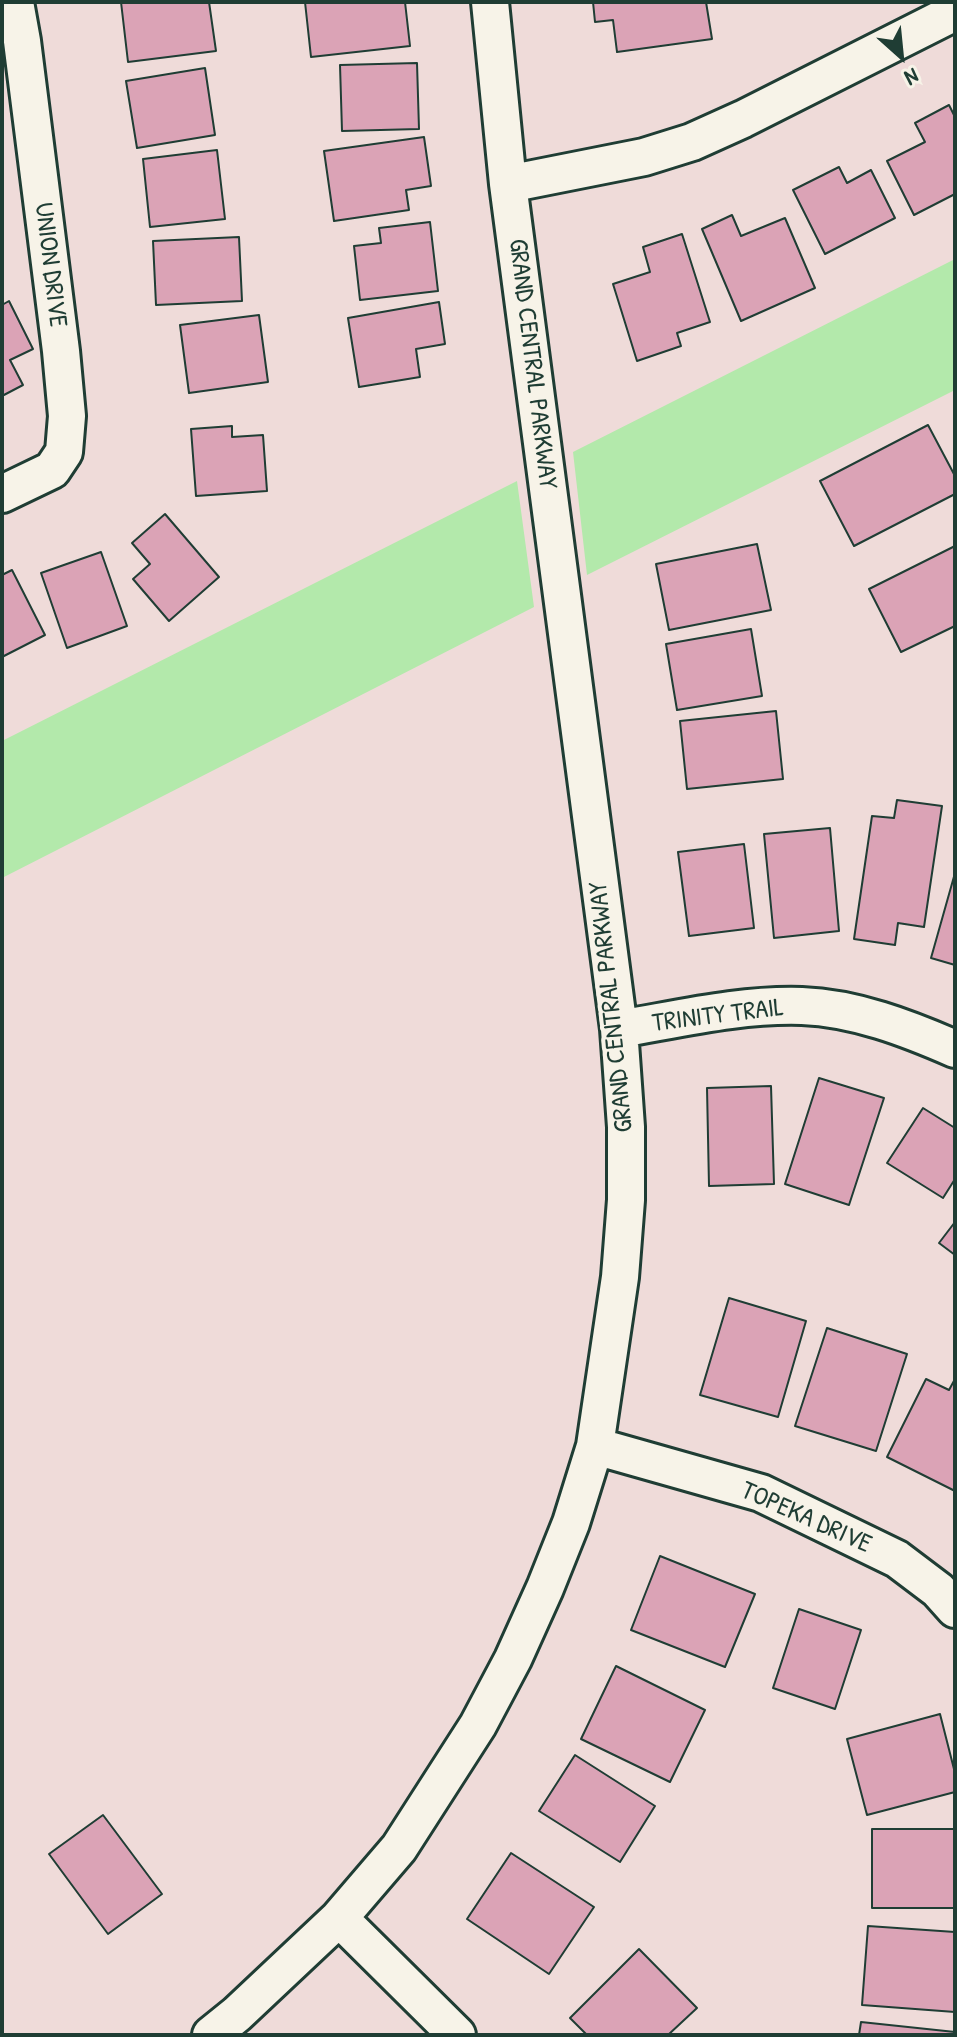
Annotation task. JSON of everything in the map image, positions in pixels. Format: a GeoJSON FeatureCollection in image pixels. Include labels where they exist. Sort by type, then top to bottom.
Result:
{"type":"FeatureCollection","features":[{"type":"Feature","properties":{"kind":"street","name":"UNION DRIVE"},"geometry":{"type":"LineString","coordinates":[[2,494],[52,470],[64,452],[67,416],[61,351],[12,41],[15,2]]}},
{"type":"Feature","properties":{"kind":"street","name":"GRAND CENTRAL PARKWAY"},"geometry":{"type":"LineString","coordinates":[[211,2035],[339,1918],[399,1848],[478,1725],[513,1659],[571,1523],[595,1446],[620,1277],[626,1200],[626,1127],[619,1029],[508,184],[490,2]]}},
{"type":"Feature","properties":{"kind":"street"},"geometry":{"type":"LineString","coordinates":[[508,184],[629,160],[692,142],[955,12]]}},
{"type":"Feature","properties":{"kind":"street","name":"TRINITY TRAIL"},"geometry":{"type":"LineString","coordinates":[[619,1029],[746,1009],[802,1006],[843,1011],[881,1021],[955,1049]]}},
{"type":"Feature","properties":{"kind":"street","name":"TOPEKA DRIVE"},"geometry":{"type":"LineString","coordinates":[[595,1446],[761,1493],[897,1559],[938,1590],[955,1609]]}},
{"type":"Feature","properties":{"kind":"street"},"geometry":{"type":"LineString","coordinates":[[339,1918],[457,2035]]}},
{"type":"Feature","properties":{"kind":"green space"},"geometry":{"type":"Polygon","coordinates":[[[955,259],[955,390],[587,575],[573,452],[955,259]]]}},
{"type":"Feature","properties":{"kind":"green space"},"geometry":{"type":"Polygon","coordinates":[[[517,481],[534,607],[2,878],[2,741],[517,481]]]}},
{"type":"Feature","properties":{"kind":"building"},"geometry":{"type":"Polygon","coordinates":[[[121,2],[209,2],[216,51],[128,62],[121,2]]]}},
{"type":"Feature","properties":{"kind":"building"},"geometry":{"type":"Polygon","coordinates":[[[305,2],[405,2],[410,46],[311,57],[305,2]]]}},
{"type":"Feature","properties":{"kind":"building"},"geometry":{"type":"Polygon","coordinates":[[[593,2],[706,2],[712,39],[617,52],[613,20],[595,22],[593,2]]]}},
{"type":"Feature","properties":{"kind":"building"},"geometry":{"type":"Polygon","coordinates":[[[417,63],[419,129],[342,131],[340,65],[417,63]]]}},
{"type":"Feature","properties":{"kind":"building"},"geometry":{"type":"Polygon","coordinates":[[[205,68],[215,135],[137,148],[126,81],[205,68]]]}},
{"type":"Feature","properties":{"kind":"building"},"geometry":{"type":"Polygon","coordinates":[[[949,105],[955,117],[955,194],[914,215],[887,161],[925,142],[915,123],[949,105]]]}},
{"type":"Feature","properties":{"kind":"building"},"geometry":{"type":"Polygon","coordinates":[[[424,137],[431,186],[406,190],[409,210],[334,221],[324,151],[424,137]]]}},
{"type":"Feature","properties":{"kind":"building"},"geometry":{"type":"Polygon","coordinates":[[[217,150],[225,219],[150,227],[143,159],[217,150]]]}},
{"type":"Feature","properties":{"kind":"building"},"geometry":{"type":"Polygon","coordinates":[[[839,167],[847,183],[871,170],[895,218],[825,254],[793,190],[839,167]]]}},
{"type":"Feature","properties":{"kind":"building"},"geometry":{"type":"Polygon","coordinates":[[[732,215],[741,236],[785,218],[815,288],[741,321],[702,229],[732,215]]]}},
{"type":"Feature","properties":{"kind":"building"},"geometry":{"type":"Polygon","coordinates":[[[430,222],[438,291],[360,300],[354,246],[381,243],[379,228],[430,222]]]}},
{"type":"Feature","properties":{"kind":"building"},"geometry":{"type":"Polygon","coordinates":[[[682,234],[710,322],[677,333],[681,346],[637,361],[613,284],[650,272],[643,247],[682,234]]]}},
{"type":"Feature","properties":{"kind":"building"},"geometry":{"type":"Polygon","coordinates":[[[239,237],[242,301],[156,305],[153,241],[239,237]]]}},
{"type":"Feature","properties":{"kind":"building"},"geometry":{"type":"Polygon","coordinates":[[[9,301],[33,349],[10,360],[23,385],[2,396],[2,305],[9,301]]]}},
{"type":"Feature","properties":{"kind":"building"},"geometry":{"type":"Polygon","coordinates":[[[439,302],[445,344],[416,349],[420,377],[359,387],[348,318],[439,302]]]}},
{"type":"Feature","properties":{"kind":"building"},"geometry":{"type":"Polygon","coordinates":[[[259,315],[268,382],[189,393],[180,325],[259,315]]]}},
{"type":"Feature","properties":{"kind":"building"},"geometry":{"type":"Polygon","coordinates":[[[928,425],[955,476],[955,494],[854,546],[820,481],[928,425]]]}},
{"type":"Feature","properties":{"kind":"building"},"geometry":{"type":"Polygon","coordinates":[[[232,426],[232,437],[263,435],[267,491],[196,496],[191,429],[232,426]]]}},
{"type":"Feature","properties":{"kind":"building"},"geometry":{"type":"Polygon","coordinates":[[[165,514],[219,577],[169,621],[133,579],[150,564],[132,543],[165,514]]]}},
{"type":"Feature","properties":{"kind":"building"},"geometry":{"type":"Polygon","coordinates":[[[757,544],[771,610],[669,630],[656,564],[757,544]]]}},
{"type":"Feature","properties":{"kind":"building"},"geometry":{"type":"Polygon","coordinates":[[[955,546],[955,626],[901,652],[869,589],[955,546]]]}},
{"type":"Feature","properties":{"kind":"building"},"geometry":{"type":"Polygon","coordinates":[[[101,552],[127,626],[67,648],[41,573],[101,552]]]}},
{"type":"Feature","properties":{"kind":"building"},"geometry":{"type":"Polygon","coordinates":[[[12,570],[45,635],[2,657],[2,575],[12,570]]]}},
{"type":"Feature","properties":{"kind":"building"},"geometry":{"type":"Polygon","coordinates":[[[751,629],[762,696],[677,710],[666,644],[751,629]]]}},
{"type":"Feature","properties":{"kind":"building"},"geometry":{"type":"Polygon","coordinates":[[[776,711],[783,779],[687,789],[680,721],[776,711]]]}},
{"type":"Feature","properties":{"kind":"building"},"geometry":{"type":"Polygon","coordinates":[[[897,800],[942,806],[924,927],[898,923],[895,945],[854,939],[872,816],[894,818],[897,800]]]}},
{"type":"Feature","properties":{"kind":"building"},"geometry":{"type":"Polygon","coordinates":[[[830,828],[839,931],[774,938],[764,834],[830,828]]]}},
{"type":"Feature","properties":{"kind":"building"},"geometry":{"type":"Polygon","coordinates":[[[744,844],[754,928],[689,936],[678,852],[744,844]]]}},
{"type":"Feature","properties":{"kind":"building"},"geometry":{"type":"Polygon","coordinates":[[[955,873],[955,965],[931,958],[955,873]]]}},
{"type":"Feature","properties":{"kind":"building"},"geometry":{"type":"Polygon","coordinates":[[[819,1078],[884,1098],[849,1205],[785,1184],[819,1078]]]}},
{"type":"Feature","properties":{"kind":"building"},"geometry":{"type":"Polygon","coordinates":[[[771,1086],[774,1184],[709,1186],[707,1088],[771,1086]]]}},
{"type":"Feature","properties":{"kind":"building"},"geometry":{"type":"Polygon","coordinates":[[[923,1108],[955,1128],[955,1179],[943,1198],[887,1163],[923,1108]]]}},
{"type":"Feature","properties":{"kind":"building"},"geometry":{"type":"Polygon","coordinates":[[[955,1222],[955,1255],[939,1243],[955,1222]]]}},
{"type":"Feature","properties":{"kind":"building"},"geometry":{"type":"Polygon","coordinates":[[[729,1298],[806,1321],[778,1417],[700,1395],[729,1298]]]}},
{"type":"Feature","properties":{"kind":"building"},"geometry":{"type":"Polygon","coordinates":[[[827,1328],[907,1354],[876,1451],[795,1426],[827,1328]]]}},
{"type":"Feature","properties":{"kind":"building"},"geometry":{"type":"Polygon","coordinates":[[[926,1379],[949,1390],[955,1379],[955,1491],[887,1457],[926,1379]]]}},
{"type":"Feature","properties":{"kind":"building"},"geometry":{"type":"Polygon","coordinates":[[[660,1556],[755,1594],[725,1667],[631,1630],[660,1556]]]}},
{"type":"Feature","properties":{"kind":"building"},"geometry":{"type":"Polygon","coordinates":[[[799,1609],[861,1630],[835,1709],[773,1688],[799,1609]]]}},
{"type":"Feature","properties":{"kind":"building"},"geometry":{"type":"Polygon","coordinates":[[[616,1666],[705,1710],[670,1782],[581,1739],[616,1666]]]}},
{"type":"Feature","properties":{"kind":"building"},"geometry":{"type":"Polygon","coordinates":[[[940,1714],[955,1773],[955,1792],[867,1815],[847,1739],[940,1714]]]}},
{"type":"Feature","properties":{"kind":"building"},"geometry":{"type":"Polygon","coordinates":[[[575,1755],[655,1806],[620,1862],[539,1811],[575,1755]]]}},
{"type":"Feature","properties":{"kind":"building"},"geometry":{"type":"Polygon","coordinates":[[[103,1815],[162,1894],[108,1934],[49,1854],[103,1815]]]}},
{"type":"Feature","properties":{"kind":"building"},"geometry":{"type":"Polygon","coordinates":[[[872,1829],[955,1829],[955,1908],[872,1908],[872,1829]]]}},
{"type":"Feature","properties":{"kind":"building"},"geometry":{"type":"Polygon","coordinates":[[[511,1853],[594,1907],[549,1974],[467,1919],[511,1853]]]}},
{"type":"Feature","properties":{"kind":"building"},"geometry":{"type":"Polygon","coordinates":[[[868,1926],[955,1932],[955,2012],[862,2005],[868,1926]]]}},
{"type":"Feature","properties":{"kind":"building"},"geometry":{"type":"Polygon","coordinates":[[[639,1949],[697,2008],[668,2035],[587,2035],[570,2018],[639,1949]]]}},
{"type":"Feature","properties":{"kind":"building"},"geometry":{"type":"Polygon","coordinates":[[[861,2022],[955,2032],[955,2035],[859,2035],[861,2022]]]}}]}
